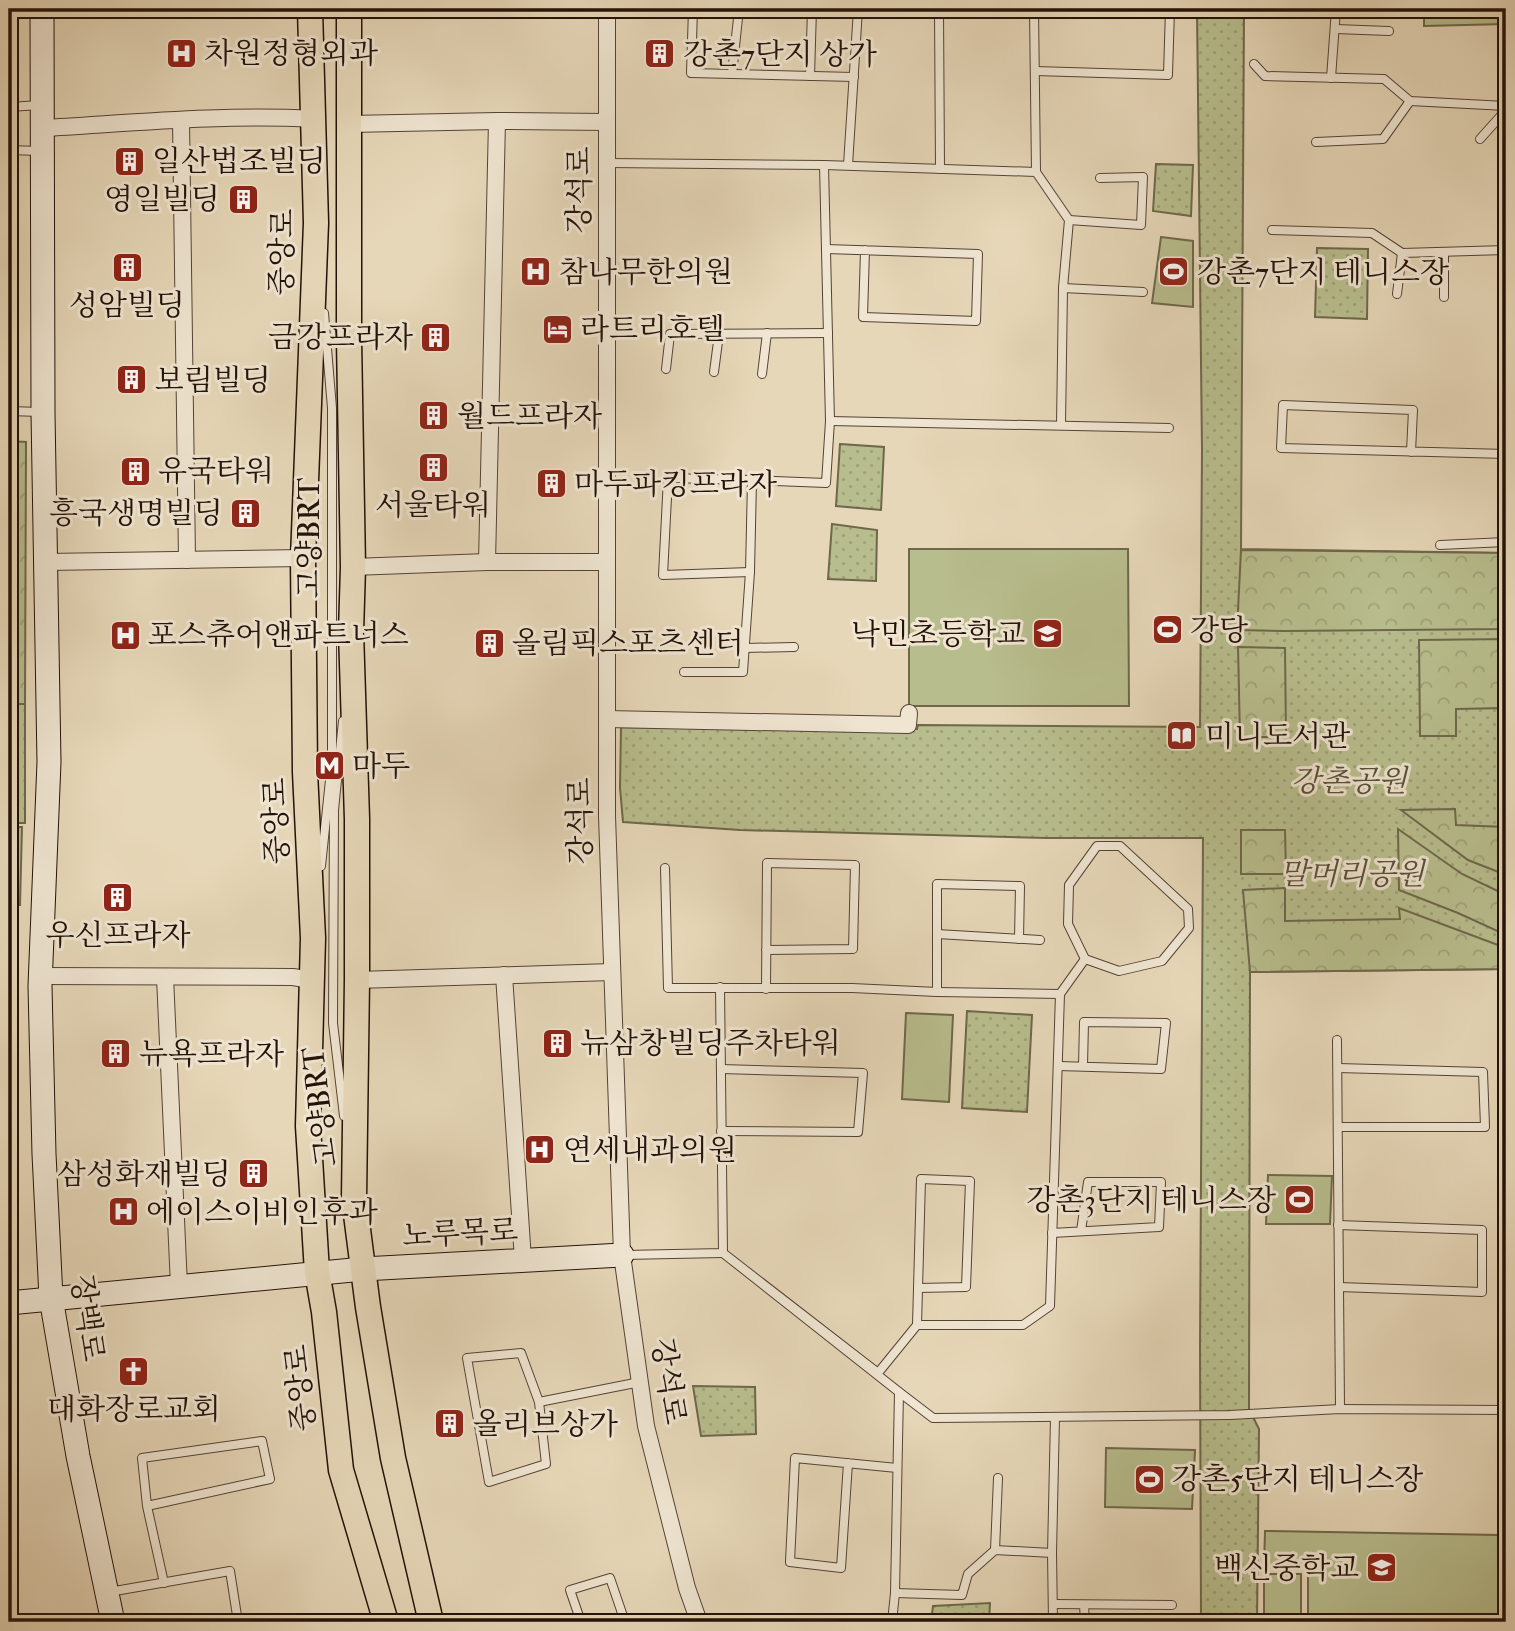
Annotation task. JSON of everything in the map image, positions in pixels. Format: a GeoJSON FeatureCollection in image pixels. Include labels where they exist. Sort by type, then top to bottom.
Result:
{"type":"FeatureCollection","features":[{"type":"Feature","properties":{"kind":"main road","name":"중앙로"},"geometry":{"type":"LineString","coordinates":[[310,9],[316,223],[303,558],[305,772],[313,938],[308,1126],[317,1272],[324,1312],[341,1470],[386,1622]]}},
{"type":"Feature","properties":{"kind":"main road"},"geometry":{"type":"LineString","coordinates":[[349,9],[349,340],[353,567],[351,632],[357,819],[354,1199],[393,1458],[431,1622]]}},
{"type":"Feature","properties":{"kind":"street","name":"장백로"},"geometry":{"type":"LineString","coordinates":[[42,9],[43,412],[49,762],[40,976],[44,1154],[51,1298],[78,1456],[113,1622]]}},
{"type":"Feature","properties":{"kind":"street","name":"강석로"},"geometry":{"type":"LineString","coordinates":[[607,9],[607,816],[622,1255],[646,1426],[687,1588],[699,1622]]}},
{"type":"Feature","properties":{"kind":"street"},"geometry":{"type":"LineString","coordinates":[[43,139],[181,120],[288,117],[313,119]]}},
{"type":"Feature","properties":{"kind":"street"},"geometry":{"type":"LineString","coordinates":[[181,120],[187,560]]}},
{"type":"Feature","properties":{"kind":"street"},"geometry":{"type":"LineString","coordinates":[[487,562],[497,121]]}},
{"type":"Feature","properties":{"kind":"street"},"geometry":{"type":"LineString","coordinates":[[349,124],[607,122]]}},
{"type":"Feature","properties":{"kind":"street"},"geometry":{"type":"LineString","coordinates":[[46,562],[303,558]]}},
{"type":"Feature","properties":{"kind":"street"},"geometry":{"type":"LineString","coordinates":[[353,567],[487,562],[606,562]]}},
{"type":"Feature","properties":{"kind":"street"},"geometry":{"type":"LineString","coordinates":[[607,719],[908,725],[909,713]]}},
{"type":"Feature","properties":{"kind":"street"},"geometry":{"type":"LineString","coordinates":[[357,980],[612,972]]}},
{"type":"Feature","properties":{"kind":"street"},"geometry":{"type":"LineString","coordinates":[[504,975],[523,1261]]}},
{"type":"Feature","properties":{"kind":"street"},"geometry":{"type":"LineString","coordinates":[[40,976],[293,977],[311,981]]}},
{"type":"Feature","properties":{"kind":"street"},"geometry":{"type":"LineString","coordinates":[[165,976],[180,1286]]}},
{"type":"Feature","properties":{"kind":"street","name":"노루목로"},"geometry":{"type":"LineString","coordinates":[[9,1303],[317,1272],[622,1255]]}},
{"type":"Feature","properties":{"kind":"lane"},"geometry":{"type":"LineString","coordinates":[[692,9],[691,73],[855,77]]}},
{"type":"Feature","properties":{"kind":"lane"},"geometry":{"type":"LineString","coordinates":[[732,74],[739,9]]}},
{"type":"Feature","properties":{"kind":"lane"},"geometry":{"type":"LineString","coordinates":[[810,76],[812,9]]}},
{"type":"Feature","properties":{"kind":"lane"},"geometry":{"type":"LineString","coordinates":[[848,165],[858,9]]}},
{"type":"Feature","properties":{"kind":"lane"},"geometry":{"type":"LineString","coordinates":[[939,9],[940,169]]}},
{"type":"Feature","properties":{"kind":"lane"},"geometry":{"type":"LineString","coordinates":[[1034,9],[1036,172],[1069,220],[1063,288],[1061,425]]}},
{"type":"Feature","properties":{"kind":"lane"},"geometry":{"type":"LineString","coordinates":[[1035,71],[1168,75],[1170,9]]}},
{"type":"Feature","properties":{"kind":"lane"},"geometry":{"type":"LineString","coordinates":[[1331,78],[1336,9]]}},
{"type":"Feature","properties":{"kind":"lane"},"geometry":{"type":"LineString","coordinates":[[1335,29],[1389,31]]}},
{"type":"Feature","properties":{"kind":"lane"},"geometry":{"type":"LineString","coordinates":[[1254,64],[1265,76],[1384,79],[1410,101],[1506,108]]}},
{"type":"Feature","properties":{"kind":"lane"},"geometry":{"type":"LineString","coordinates":[[1316,142],[1383,139],[1410,101]]}},
{"type":"Feature","properties":{"kind":"lane"},"geometry":{"type":"LineString","coordinates":[[9,107],[43,105]]}},
{"type":"Feature","properties":{"kind":"lane"},"geometry":{"type":"LineString","coordinates":[[1480,139],[1506,108]]}},
{"type":"Feature","properties":{"kind":"lane"},"geometry":{"type":"LineString","coordinates":[[9,150],[43,139]]}},
{"type":"Feature","properties":{"kind":"lane"},"geometry":{"type":"LineString","coordinates":[[607,163],[848,165],[1036,172]]}},
{"type":"Feature","properties":{"kind":"lane"},"geometry":{"type":"LineString","coordinates":[[750,572],[663,575],[668,478],[826,483],[830,421],[824,165]]}},
{"type":"Feature","properties":{"kind":"lane"},"geometry":{"type":"LineString","coordinates":[[1069,220],[1141,225],[1143,177],[1100,178]]}},
{"type":"Feature","properties":{"kind":"lane","name":"고양BRT"},"geometry":{"type":"LineString","coordinates":[[316,223],[332,408],[332,761],[320,870]]}},
{"type":"Feature","properties":{"kind":"lane"},"geometry":{"type":"LineString","coordinates":[[1272,230],[1372,233],[1402,253],[1506,250]]}},
{"type":"Feature","properties":{"kind":"lane"},"geometry":{"type":"LineString","coordinates":[[826,249],[865,250],[978,254],[976,321],[863,317],[865,250]]}},
{"type":"Feature","properties":{"kind":"lane"},"geometry":{"type":"LineString","coordinates":[[1397,294],[1402,253]]}},
{"type":"Feature","properties":{"kind":"lane"},"geometry":{"type":"LineString","coordinates":[[1444,253],[1444,298]]}},
{"type":"Feature","properties":{"kind":"lane"},"geometry":{"type":"LineString","coordinates":[[1063,288],[1143,292]]}},
{"type":"Feature","properties":{"kind":"lane"},"geometry":{"type":"LineString","coordinates":[[666,369],[670,334],[828,332]]}},
{"type":"Feature","properties":{"kind":"lane"},"geometry":{"type":"LineString","coordinates":[[762,374],[767,333]]}},
{"type":"Feature","properties":{"kind":"lane"},"geometry":{"type":"LineString","coordinates":[[714,372],[719,334]]}},
{"type":"Feature","properties":{"kind":"lane"},"geometry":{"type":"LineString","coordinates":[[1411,452],[1413,410],[1283,405],[1281,448],[1411,452],[1506,454]]}},
{"type":"Feature","properties":{"kind":"lane"},"geometry":{"type":"LineString","coordinates":[[9,411],[43,412]]}},
{"type":"Feature","properties":{"kind":"lane"},"geometry":{"type":"LineString","coordinates":[[830,421],[1169,428]]}},
{"type":"Feature","properties":{"kind":"lane"},"geometry":{"type":"LineString","coordinates":[[684,672],[743,671],[750,572],[752,480]]}},
{"type":"Feature","properties":{"kind":"lane"},"geometry":{"type":"LineString","coordinates":[[1440,545],[1506,542]]}},
{"type":"Feature","properties":{"kind":"lane","name":"고양BRT"},"geometry":{"type":"LineString","coordinates":[[351,632],[334,810],[333,1023],[354,1199]]}},
{"type":"Feature","properties":{"kind":"lane"},"geometry":{"type":"LineString","coordinates":[[745,648],[794,647]]}},
{"type":"Feature","properties":{"kind":"lane"},"geometry":{"type":"LineString","coordinates":[[1097,846],[1120,846],[1188,909],[1189,928],[1162,961],[1119,971],[1085,959],[1068,924],[1069,885],[1097,846]]}},
{"type":"Feature","properties":{"kind":"lane"},"geometry":{"type":"LineString","coordinates":[[766,950],[853,949],[855,865],[767,863],[766,950],[766,989]]}},
{"type":"Feature","properties":{"kind":"lane"},"geometry":{"type":"LineString","coordinates":[[665,868],[668,988],[852,988],[1060,994]]}},
{"type":"Feature","properties":{"kind":"lane"},"geometry":{"type":"LineString","coordinates":[[313,938],[319,883]]}},
{"type":"Feature","properties":{"kind":"lane"},"geometry":{"type":"LineString","coordinates":[[937,992],[937,884],[1020,886],[1019,939]]}},
{"type":"Feature","properties":{"kind":"lane"},"geometry":{"type":"LineString","coordinates":[[937,934],[1040,940]]}},
{"type":"Feature","properties":{"kind":"lane"},"geometry":{"type":"LineString","coordinates":[[917,1325],[1023,1325],[1049,1306],[1060,994],[1085,959]]}},
{"type":"Feature","properties":{"kind":"lane"},"geometry":{"type":"LineString","coordinates":[[720,986],[723,1252]]}},
{"type":"Feature","properties":{"kind":"lane"},"geometry":{"type":"LineString","coordinates":[[1058,1066],[1161,1069],[1166,1023],[1084,1022],[1083,1066]]}},
{"type":"Feature","properties":{"kind":"lane"},"geometry":{"type":"LineString","coordinates":[[1337,1040],[1340,1409]]}},
{"type":"Feature","properties":{"kind":"lane"},"geometry":{"type":"LineString","coordinates":[[721,1069],[863,1073],[858,1132],[721,1131]]}},
{"type":"Feature","properties":{"kind":"lane"},"geometry":{"type":"LineString","coordinates":[[1338,1069],[1483,1072],[1485,1128],[1338,1127]]}},
{"type":"Feature","properties":{"kind":"lane"},"geometry":{"type":"LineString","coordinates":[[622,1255],[723,1252],[878,1373],[917,1325],[918,1288],[921,1179],[970,1181],[966,1287],[918,1288]]}},
{"type":"Feature","properties":{"kind":"lane"},"geometry":{"type":"LineString","coordinates":[[1052,1233],[1159,1227],[1161,1182],[1088,1182],[1081,1231]]}},
{"type":"Feature","properties":{"kind":"lane"},"geometry":{"type":"LineString","coordinates":[[1338,1225],[1482,1230],[1482,1292],[1339,1287]]}},
{"type":"Feature","properties":{"kind":"lane"},"geometry":{"type":"LineString","coordinates":[[723,1252],[933,1418],[1230,1415],[1340,1409],[1506,1410]]}},
{"type":"Feature","properties":{"kind":"lane"},"geometry":{"type":"LineString","coordinates":[[520,1353],[539,1402],[546,1464],[489,1482],[467,1357],[520,1353]]}},
{"type":"Feature","properties":{"kind":"lane"},"geometry":{"type":"LineString","coordinates":[[539,1402],[640,1382]]}},
{"type":"Feature","properties":{"kind":"lane"},"geometry":{"type":"LineString","coordinates":[[892,1622],[900,1392]]}},
{"type":"Feature","properties":{"kind":"lane"},"geometry":{"type":"LineString","coordinates":[[1054,1622],[1052,1553],[1055,1417]]}},
{"type":"Feature","properties":{"kind":"lane"},"geometry":{"type":"LineString","coordinates":[[147,1506],[270,1479],[262,1441],[142,1458],[147,1506],[164,1583]]}},
{"type":"Feature","properties":{"kind":"lane"},"geometry":{"type":"LineString","coordinates":[[848,1463],[841,1567],[790,1562],[795,1458],[848,1463],[897,1468]]}},
{"type":"Feature","properties":{"kind":"lane"},"geometry":{"type":"LineString","coordinates":[[995,1550],[998,1478]]}},
{"type":"Feature","properties":{"kind":"lane"},"geometry":{"type":"LineString","coordinates":[[895,1593],[962,1595],[968,1574],[995,1550],[1052,1553]]}},
{"type":"Feature","properties":{"kind":"lane"},"geometry":{"type":"LineString","coordinates":[[107,1593],[230,1570],[238,1622]]}},
{"type":"Feature","properties":{"kind":"lane"},"geometry":{"type":"LineString","coordinates":[[581,1622],[570,1590],[610,1578],[625,1622]]}},
{"type":"Feature","properties":{"kind":"lane"},"geometry":{"type":"LineString","coordinates":[[1053,1604],[1172,1605]]}},
{"type":"Feature","properties":{"kind":"lane"},"geometry":{"type":"LineString","coordinates":[[1084,1605],[1085,1622]]}},
{"type":"Feature","properties":{"kind":"green space","name":"강촌공원"},"geometry":{"type":"Polygon","coordinates":[[[1197,9],[1244,9],[1241,549],[1506,553],[1506,969],[1250,972],[1249,1409],[1259,1429],[1257,1622],[1201,1622],[1203,838],[1047,838],[740,830],[623,822],[620,788],[621,727],[1200,727],[1202,450],[1197,9]]]}},
{"type":"Feature","properties":{"kind":"green space"},"geometry":{"type":"Polygon","coordinates":[[[1424,9],[1506,9],[1506,24],[1424,26],[1424,9]]]}},
{"type":"Feature","properties":{"kind":"green space"},"geometry":{"type":"Polygon","coordinates":[[[1156,164],[1193,165],[1191,216],[1153,211],[1156,164]]]}},
{"type":"Feature","properties":{"kind":"green space","name":"강촌7단지 테니스장"},"geometry":{"type":"Polygon","coordinates":[[[1161,237],[1193,241],[1193,307],[1152,303],[1161,237]]]}},
{"type":"Feature","properties":{"kind":"green space"},"geometry":{"type":"Polygon","coordinates":[[[1317,248],[1368,249],[1367,319],[1315,317],[1317,248]]]}},
{"type":"Feature","properties":{"kind":"green space"},"geometry":{"type":"Polygon","coordinates":[[[9,441],[26,442],[25,704],[9,704],[9,441]]]}},
{"type":"Feature","properties":{"kind":"green space"},"geometry":{"type":"Polygon","coordinates":[[[840,444],[884,447],[881,510],[836,506],[840,444]]]}},
{"type":"Feature","properties":{"kind":"green space"},"geometry":{"type":"Polygon","coordinates":[[[832,524],[877,530],[876,581],[828,579],[832,524]]]}},
{"type":"Feature","properties":{"kind":"green space"},"geometry":{"type":"Polygon","coordinates":[[[909,549],[1128,549],[1129,706],[909,706],[909,549]]]}},
{"type":"Feature","properties":{"kind":"green space"},"geometry":{"type":"Polygon","coordinates":[[[1241,550],[1506,553],[1506,629],[1237,630],[1241,550]]]}},
{"type":"Feature","properties":{"kind":"green space"},"geometry":{"type":"Polygon","coordinates":[[[1506,639],[1506,708],[1456,709],[1456,736],[1420,736],[1419,640],[1506,639]]]}},
{"type":"Feature","properties":{"kind":"green space"},"geometry":{"type":"Polygon","coordinates":[[[1238,647],[1285,648],[1286,737],[1240,737],[1238,647]]]}},
{"type":"Feature","properties":{"kind":"green space"},"geometry":{"type":"Polygon","coordinates":[[[9,704],[25,704],[25,823],[9,823],[9,704]]]}},
{"type":"Feature","properties":{"kind":"green space"},"geometry":{"type":"Polygon","coordinates":[[[1455,809],[1456,825],[1506,827],[1506,875],[1468,860],[1401,810],[1455,809]]]}},
{"type":"Feature","properties":{"kind":"green space"},"geometry":{"type":"Polygon","coordinates":[[[9,827],[22,827],[20,905],[9,905],[9,827]]]}},
{"type":"Feature","properties":{"kind":"green space"},"geometry":{"type":"Polygon","coordinates":[[[1398,829],[1462,874],[1506,895],[1506,935],[1399,890],[1398,829]]]}},
{"type":"Feature","properties":{"kind":"green space"},"geometry":{"type":"Polygon","coordinates":[[[1241,830],[1285,830],[1286,874],[1241,874],[1241,830]]]}},
{"type":"Feature","properties":{"kind":"green space"},"geometry":{"type":"Polygon","coordinates":[[[1285,888],[1285,921],[1400,919],[1399,908],[1506,948],[1506,969],[1250,972],[1243,890],[1285,888]]]}},
{"type":"Feature","properties":{"kind":"green space"},"geometry":{"type":"Polygon","coordinates":[[[967,1011],[1032,1015],[1027,1112],[962,1108],[967,1011]]]}},
{"type":"Feature","properties":{"kind":"green space"},"geometry":{"type":"Polygon","coordinates":[[[906,1013],[953,1015],[949,1102],[902,1099],[906,1013]]]}},
{"type":"Feature","properties":{"kind":"green space"},"geometry":{"type":"Polygon","coordinates":[[[9,1078],[18,1078],[16,1160],[9,1160],[9,1078]]]}},
{"type":"Feature","properties":{"kind":"green space","name":"강촌3단지 테니스장"},"geometry":{"type":"Polygon","coordinates":[[[1268,1175],[1332,1176],[1330,1224],[1266,1224],[1268,1175]]]}},
{"type":"Feature","properties":{"kind":"green space"},"geometry":{"type":"Polygon","coordinates":[[[693,1386],[755,1387],[756,1434],[701,1436],[693,1386]]]}},
{"type":"Feature","properties":{"kind":"green space","name":"강촌5단지 테니스장"},"geometry":{"type":"Polygon","coordinates":[[[1106,1448],[1195,1450],[1192,1509],[1105,1507],[1106,1448]]]}},
{"type":"Feature","properties":{"kind":"green space"},"geometry":{"type":"Polygon","coordinates":[[[1265,1531],[1499,1535],[1504,1622],[1308,1622],[1308,1568],[1264,1567],[1265,1531]]]}},
{"type":"Feature","properties":{"kind":"green space"},"geometry":{"type":"Polygon","coordinates":[[[1264,1574],[1301,1574],[1301,1622],[1264,1622],[1264,1574]]]}},
{"type":"Feature","properties":{"kind":"green space"},"geometry":{"type":"Polygon","coordinates":[[[990,1603],[989,1622],[931,1622],[933,1606],[990,1603]]]}},
{"type":"Feature","properties":{"kind":"place","name":"차원정형외과"},"geometry":{"type":"Point","coordinates":[181,53]}},
{"type":"Feature","properties":{"kind":"place","name":"강촌7단지 상가"},"geometry":{"type":"Point","coordinates":[660,54]}},
{"type":"Feature","properties":{"kind":"place","name":"일산법조빌딩"},"geometry":{"type":"Point","coordinates":[129,161]}},
{"type":"Feature","properties":{"kind":"place","name":"영일빌딩"},"geometry":{"type":"Point","coordinates":[243,199]}},
{"type":"Feature","properties":{"kind":"place","name":"성암빌딩"},"geometry":{"type":"Point","coordinates":[127,267]}},
{"type":"Feature","properties":{"kind":"place","name":"참나무한의원"},"geometry":{"type":"Point","coordinates":[536,272]}},
{"type":"Feature","properties":{"kind":"place","name":"강촌7단지 테니스장"},"geometry":{"type":"Point","coordinates":[1174,272]}},
{"type":"Feature","properties":{"kind":"place","name":"라트리호텔"},"geometry":{"type":"Point","coordinates":[557,329]}},
{"type":"Feature","properties":{"kind":"place","name":"금강프라자"},"geometry":{"type":"Point","coordinates":[436,337]}},
{"type":"Feature","properties":{"kind":"place","name":"보림빌딩"},"geometry":{"type":"Point","coordinates":[132,380]}},
{"type":"Feature","properties":{"kind":"place","name":"월드프라자"},"geometry":{"type":"Point","coordinates":[434,416]}},
{"type":"Feature","properties":{"kind":"place","name":"서울타워"},"geometry":{"type":"Point","coordinates":[433,467]}},
{"type":"Feature","properties":{"kind":"place","name":"유국타워"},"geometry":{"type":"Point","coordinates":[135,471]}},
{"type":"Feature","properties":{"kind":"place","name":"마두파킹프라자"},"geometry":{"type":"Point","coordinates":[551,484]}},
{"type":"Feature","properties":{"kind":"place","name":"흥국생명빌딩"},"geometry":{"type":"Point","coordinates":[246,513]}},
{"type":"Feature","properties":{"kind":"place","name":"강당"},"geometry":{"type":"Point","coordinates":[1167,630]}},
{"type":"Feature","properties":{"kind":"place","name":"낙민초등학교"},"geometry":{"type":"Point","coordinates":[1048,634]}},
{"type":"Feature","properties":{"kind":"place","name":"포스츄어앤파트너스"},"geometry":{"type":"Point","coordinates":[125,635]}},
{"type":"Feature","properties":{"kind":"place","name":"올림픽스포츠센터"},"geometry":{"type":"Point","coordinates":[489,643]}},
{"type":"Feature","properties":{"kind":"place","name":"미니도서관"},"geometry":{"type":"Point","coordinates":[1182,736]}},
{"type":"Feature","properties":{"kind":"place","name":"마두"},"geometry":{"type":"Point","coordinates":[329,766]}},
{"type":"Feature","properties":{"kind":"place","name":"우신프라자"},"geometry":{"type":"Point","coordinates":[118,897]}},
{"type":"Feature","properties":{"kind":"place","name":"뉴삼창빌딩주차타워"},"geometry":{"type":"Point","coordinates":[557,1043]}},
{"type":"Feature","properties":{"kind":"place","name":"뉴욕프라자"},"geometry":{"type":"Point","coordinates":[116,1054]}},
{"type":"Feature","properties":{"kind":"place","name":"연세내과의원"},"geometry":{"type":"Point","coordinates":[540,1150]}},
{"type":"Feature","properties":{"kind":"place","name":"삼성화재빌딩"},"geometry":{"type":"Point","coordinates":[254,1174]}},
{"type":"Feature","properties":{"kind":"place","name":"강촌3단지 테니스장"},"geometry":{"type":"Point","coordinates":[1299,1200]}},
{"type":"Feature","properties":{"kind":"place","name":"에이스이비인후과"},"geometry":{"type":"Point","coordinates":[123,1212]}},
{"type":"Feature","properties":{"kind":"place","name":"대화장로교회"},"geometry":{"type":"Point","coordinates":[134,1371]}},
{"type":"Feature","properties":{"kind":"place","name":"올리브상가"},"geometry":{"type":"Point","coordinates":[450,1424]}},
{"type":"Feature","properties":{"kind":"place","name":"강촌5단지 테니스장"},"geometry":{"type":"Point","coordinates":[1149,1479]}},
{"type":"Feature","properties":{"kind":"place","name":"백신중학교"},"geometry":{"type":"Point","coordinates":[1382,1568]}},
{"type":"Feature","properties":{"kind":"park label","name":"말머리공원"},"geometry":{"type":"Point","coordinates":[1352,874]}}]}
